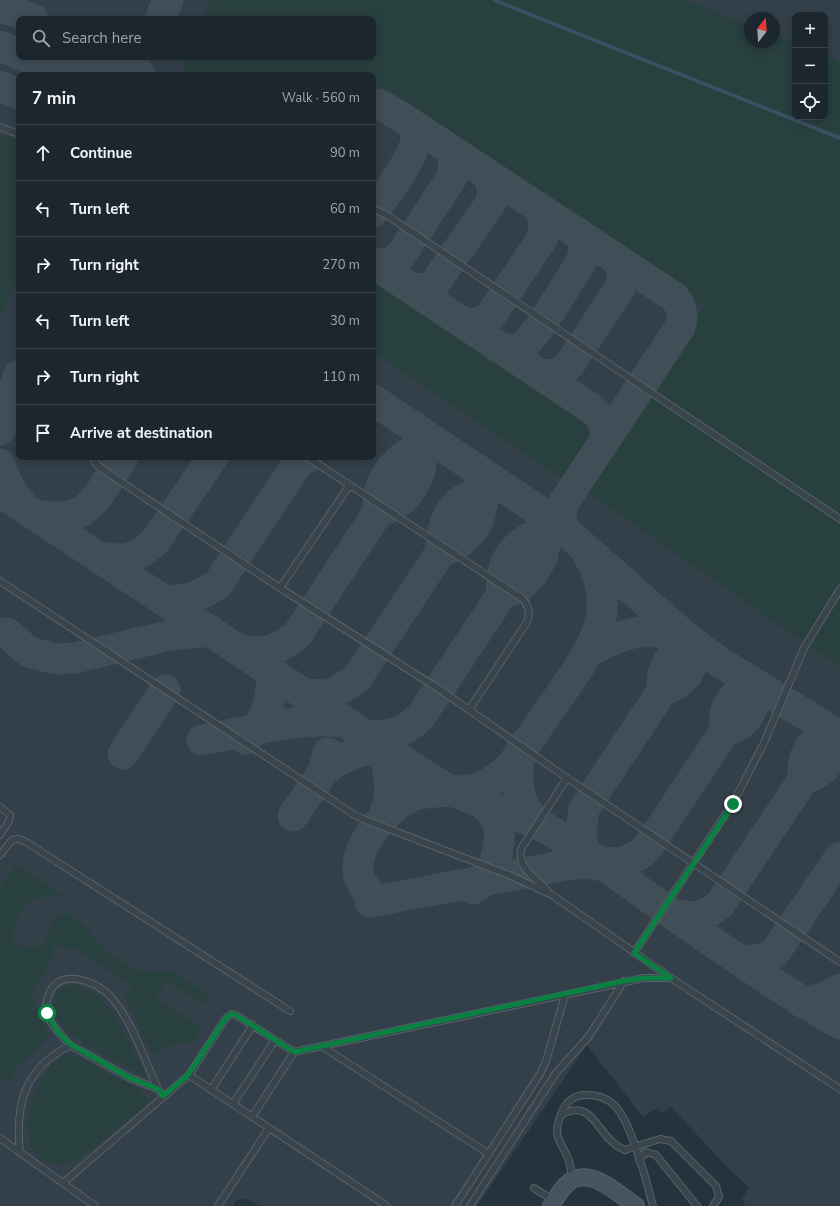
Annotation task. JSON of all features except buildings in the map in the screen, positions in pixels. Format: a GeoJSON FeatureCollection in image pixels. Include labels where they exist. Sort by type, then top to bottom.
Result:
{"type":"FeatureCollection","features":[{"type":"Feature","properties":{"kind":"main road"},"geometry":{"type":"LineString","coordinates":[[553,1204],[562,1189],[572,1180],[581,1177],[594,1179],[636,1206]]}},
{"type":"Feature","properties":{"kind":"lane"},"geometry":{"type":"LineString","coordinates":[[0,127],[16,133]]}},
{"type":"Feature","properties":{"kind":"lane"},"geometry":{"type":"LineString","coordinates":[[376,210],[385,214],[453,258],[840,518]]}},
{"type":"Feature","properties":{"kind":"lane"},"geometry":{"type":"LineString","coordinates":[[94,460],[98,466],[280,588],[469,710],[840,962]]}},
{"type":"Feature","properties":{"kind":"lane"},"geometry":{"type":"LineString","coordinates":[[311,460],[523,599],[528,606],[529,614],[527,622],[469,710]]}},
{"type":"Feature","properties":{"kind":"lane"},"geometry":{"type":"LineString","coordinates":[[280,588],[349,486]]}},
{"type":"Feature","properties":{"kind":"lane"},"geometry":{"type":"LineString","coordinates":[[0,581],[352,814],[509,875],[552,895]]}},
{"type":"Feature","properties":{"kind":"lane"},"geometry":{"type":"LineString","coordinates":[[634,953],[693,862],[733,804],[749,774],[804,648],[840,589]]}},
{"type":"Feature","properties":{"kind":"lane"},"geometry":{"type":"LineString","coordinates":[[567,778],[521,849],[521,863],[528,871],[552,895],[634,953],[840,1089]]}},
{"type":"Feature","properties":{"kind":"lane"},"geometry":{"type":"LineString","coordinates":[[0,807],[10,815],[9,821],[0,835]]}},
{"type":"Feature","properties":{"kind":"lane"},"geometry":{"type":"LineString","coordinates":[[0,855],[12,840],[19,839],[26,842],[290,1011]]}},
{"type":"Feature","properties":{"kind":"lane"},"geometry":{"type":"LineString","coordinates":[[63,1183],[188,1075],[226,1018],[231,1014],[236,1015],[253,1025],[294,1052],[323,1047],[624,981],[644,978],[671,978]]}},
{"type":"Feature","properties":{"kind":"lane"},"geometry":{"type":"LineString","coordinates":[[158,1089],[130,1078],[70,1044],[57,1031],[47,1013],[46,999],[52,987],[60,980],[75,979],[92,984],[110,995],[122,1012],[158,1089],[163,1096]]}},
{"type":"Feature","properties":{"kind":"lane"},"geometry":{"type":"LineString","coordinates":[[470,1206],[556,1073],[589,1036],[624,981]]}},
{"type":"Feature","properties":{"kind":"lane"},"geometry":{"type":"LineString","coordinates":[[455,1206],[540,1074],[546,1061],[564,995]]}},
{"type":"Feature","properties":{"kind":"lane"},"geometry":{"type":"LineString","coordinates":[[210,1090],[253,1025]]}},
{"type":"Feature","properties":{"kind":"lane"},"geometry":{"type":"LineString","coordinates":[[233,1104],[275,1040]]}},
{"type":"Feature","properties":{"kind":"lane"},"geometry":{"type":"LineString","coordinates":[[20,1153],[17,1127],[22,1100],[29,1082],[39,1068],[53,1054],[70,1044]]}},
{"type":"Feature","properties":{"kind":"lane"},"geometry":{"type":"LineString","coordinates":[[323,1047],[489,1154]]}},
{"type":"Feature","properties":{"kind":"lane"},"geometry":{"type":"LineString","coordinates":[[252,1116],[294,1052]]}},
{"type":"Feature","properties":{"kind":"lane"},"geometry":{"type":"LineString","coordinates":[[188,1075],[387,1206]]}},
{"type":"Feature","properties":{"kind":"lane"},"geometry":{"type":"LineString","coordinates":[[572,1180],[570,1163],[556,1133],[566,1103],[579,1096],[596,1096],[606,1099],[614,1104],[622,1116],[635,1148],[653,1206]]}},
{"type":"Feature","properties":{"kind":"lane"},"geometry":{"type":"LineString","coordinates":[[561,1115],[569,1110],[581,1110],[590,1116],[614,1145],[625,1150],[660,1139],[671,1141],[716,1186],[719,1197],[713,1206]]}},
{"type":"Feature","properties":{"kind":"lane"},"geometry":{"type":"LineString","coordinates":[[218,1206],[269,1128]]}},
{"type":"Feature","properties":{"kind":"lane"},"geometry":{"type":"LineString","coordinates":[[0,1138],[95,1206]]}},
{"type":"Feature","properties":{"kind":"lane"},"geometry":{"type":"LineString","coordinates":[[639,1160],[646,1152],[656,1155],[697,1206]]}},
{"type":"Feature","properties":{"kind":"lane"},"geometry":{"type":"LineString","coordinates":[[534,1188],[553,1204]]}},
{"type":"Feature","properties":{"kind":"shaded area"},"geometry":{"type":"Polygon","coordinates":[[[0,0],[840,0],[840,1206],[743,1206],[745,1202],[742,1199],[749,1187],[728,1168],[671,1107],[662,1113],[657,1108],[643,1117],[587,1045],[477,1206],[260,1206],[248,1199],[237,1200],[233,1206],[0,1206],[0,0]]]}},
{"type":"Feature","properties":{"kind":"green space"},"geometry":{"type":"Polygon","coordinates":[[[211,0],[687,0],[744,23],[744,48],[780,48],[780,37],[792,42],[792,120],[828,120],[828,56],[840,61],[840,667],[584,490],[704,305],[376,83],[376,72],[182,72],[187,60],[376,60],[376,16],[205,16],[211,0]]]}},
{"type":"Feature","properties":{"kind":"green space"},"geometry":{"type":"Polygon","coordinates":[[[0,134],[16,141],[16,281],[0,319],[0,134]]]}},
{"type":"Feature","properties":{"kind":"green space"},"geometry":{"type":"Polygon","coordinates":[[[376,275],[571,405],[578,412],[586,425],[588,437],[583,452],[571,470],[562,479],[376,354],[376,275]]]}},
{"type":"Feature","properties":{"kind":"green space"},"geometry":{"type":"Polygon","coordinates":[[[15,865],[67,898],[44,897],[35,899],[28,903],[22,909],[18,917],[12,940],[27,950],[45,942],[54,917],[67,913],[82,923],[106,951],[135,970],[170,971],[210,995],[202,1004],[167,980],[155,998],[202,1029],[195,1041],[174,1044],[153,1055],[125,997],[132,985],[73,947],[70,952],[56,943],[46,972],[32,992],[35,1004],[49,1036],[39,1048],[17,1067],[10,1082],[2,1078],[0,1081],[0,888],[15,865]]]}},
{"type":"Feature","properties":{"kind":"green space"},"geometry":{"type":"Polygon","coordinates":[[[77,985],[102,998],[121,1026],[147,1077],[88,1045],[63,1027],[55,1010],[54,997],[61,988],[77,985]]]}},
{"type":"Feature","properties":{"kind":"green space"},"geometry":{"type":"Polygon","coordinates":[[[64,1055],[81,1057],[111,1075],[139,1089],[147,1100],[146,1105],[79,1159],[62,1165],[43,1160],[31,1148],[28,1123],[34,1096],[51,1064],[64,1055]]]}},
{"type":"Feature","properties":{"kind":"waterway"},"geometry":{"type":"LineString","coordinates":[[494,0],[840,138]]}},
{"type":"Feature","properties":{"kind":"taxiway"},"geometry":{"type":"LineString","coordinates":[[161,16],[168,0]]}},
{"type":"Feature","properties":{"kind":"taxiway"},"geometry":{"type":"LineString","coordinates":[[0,6],[25,16]]}},
{"type":"Feature","properties":{"kind":"taxiway"},"geometry":{"type":"LineString","coordinates":[[0,46],[16,53]]}},
{"type":"Feature","properties":{"kind":"taxiway"},"geometry":{"type":"LineString","coordinates":[[34,60],[64,72]]}},
{"type":"Feature","properties":{"kind":"taxiway"},"geometry":{"type":"LineString","coordinates":[[91,60],[105,68],[125,72]]}},
{"type":"Feature","properties":{"kind":"taxiway"},"geometry":{"type":"LineString","coordinates":[[0,86],[16,93]]}},
{"type":"Feature","properties":{"kind":"taxiway"},"geometry":{"type":"LineString","coordinates":[[376,104],[381,105],[398,115],[674,297],[679,304],[682,315],[680,327],[564,502],[561,512],[563,529]]}},
{"type":"Feature","properties":{"kind":"taxiway"},"geometry":{"type":"LineString","coordinates":[[376,208],[401,173],[413,150],[415,131],[410,123]]}},
{"type":"Feature","properties":{"kind":"taxiway"},"geometry":{"type":"LineString","coordinates":[[376,262],[388,263],[401,255],[452,177],[454,162],[449,149]]}},
{"type":"Feature","properties":{"kind":"taxiway"},"geometry":{"type":"LineString","coordinates":[[412,289],[429,288],[435,283],[490,204],[493,189],[488,174]]}},
{"type":"Feature","properties":{"kind":"taxiway"},"geometry":{"type":"LineString","coordinates":[[462,323],[480,324],[491,315],[542,239],[545,222],[539,208]]}},
{"type":"Feature","properties":{"kind":"taxiway"},"geometry":{"type":"LineString","coordinates":[[499,348],[512,350],[520,348],[534,334],[542,323],[580,264],[584,248],[578,233]]}},
{"type":"Feature","properties":{"kind":"taxiway"},"geometry":{"type":"LineString","coordinates":[[540,375],[557,374],[570,364],[620,288],[623,271],[615,258]]}},
{"type":"Feature","properties":{"kind":"taxiway"},"geometry":{"type":"LineString","coordinates":[[376,265],[592,409],[603,422],[606,438]]}},
{"type":"Feature","properties":{"kind":"taxiway"},"geometry":{"type":"LineString","coordinates":[[0,430],[5,410],[16,382]]}},
{"type":"Feature","properties":{"kind":"taxiway"},"geometry":{"type":"LineString","coordinates":[[376,402],[533,507],[563,529],[687,638],[718,661],[840,736]]}},
{"type":"Feature","properties":{"kind":"taxiway"},"geometry":{"type":"LineString","coordinates":[[237,649],[256,652],[270,651],[297,635],[378,512],[395,505],[401,500],[416,480],[422,456],[414,427]]}},
{"type":"Feature","properties":{"kind":"taxiway"},"geometry":{"type":"LineString","coordinates":[[378,512],[378,502],[383,482],[394,465],[410,452],[420,448],[439,447]]}},
{"type":"Feature","properties":{"kind":"taxiway"},"geometry":{"type":"LineString","coordinates":[[33,514],[52,517],[67,516],[79,512],[98,496],[121,460]]}},
{"type":"Feature","properties":{"kind":"taxiway"},"geometry":{"type":"LineString","coordinates":[[98,557],[124,559],[137,555],[150,546],[157,539],[211,460]]}},
{"type":"Feature","properties":{"kind":"taxiway"},"geometry":{"type":"LineString","coordinates":[[163,600],[178,600],[192,597],[205,592],[218,584],[299,461],[301,460]]}},
{"type":"Feature","properties":{"kind":"taxiway"},"geometry":{"type":"LineString","coordinates":[[0,464],[9,487],[24,507]]}},
{"type":"Feature","properties":{"kind":"taxiway"},"geometry":{"type":"LineString","coordinates":[[303,694],[325,695],[335,693],[357,678],[440,553],[454,546],[473,530],[478,520],[482,497],[481,484],[477,469]]}},
{"type":"Feature","properties":{"kind":"taxiway"},"geometry":{"type":"LineString","coordinates":[[440,553],[444,525],[455,506],[463,499],[473,494],[500,487]]}},
{"type":"Feature","properties":{"kind":"taxiway"},"geometry":{"type":"LineString","coordinates":[[0,492],[426,776],[449,790],[538,824],[573,844],[755,971],[840,1024]]}},
{"type":"Feature","properties":{"kind":"taxiway"},"geometry":{"type":"LineString","coordinates":[[366,736],[396,733],[408,727],[421,716],[502,594],[520,587],[533,573],[542,558],[545,543],[541,512]]}},
{"type":"Feature","properties":{"kind":"taxiway"},"geometry":{"type":"LineString","coordinates":[[502,594],[504,567],[516,548],[536,535],[561,528]]}},
{"type":"Feature","properties":{"kind":"taxiway"},"geometry":{"type":"LineString","coordinates":[[378,901],[362,884],[358,871],[362,850],[375,827],[393,808],[412,796],[430,792],[465,791],[481,787],[501,775],[511,766],[581,663],[591,646],[598,629],[602,612],[602,593],[597,574],[587,553]]}},
{"type":"Feature","properties":{"kind":"taxiway"},"geometry":{"type":"LineString","coordinates":[[7,633],[29,652],[56,659],[75,658],[171,635],[211,631]]}},
{"type":"Feature","properties":{"kind":"taxiway"},"geometry":{"type":"LineString","coordinates":[[590,651],[615,639],[637,632],[660,632],[687,638]]}},
{"type":"Feature","properties":{"kind":"taxiway"},"geometry":{"type":"LineString","coordinates":[[587,854],[582,842],[581,832],[584,809],[662,691],[665,667],[673,655],[679,650],[695,644],[695,653],[688,674],[677,684],[662,691]]}},
{"type":"Feature","properties":{"kind":"taxiway"},"geometry":{"type":"LineString","coordinates":[[245,739],[259,725],[267,709],[271,692],[272,673]]}},
{"type":"Feature","properties":{"kind":"taxiway"},"geometry":{"type":"LineString","coordinates":[[595,860],[610,863],[624,861],[636,856],[648,847],[725,731],[724,722],[727,707],[735,696],[741,691],[756,684],[755,700],[750,714],[740,724],[725,731]]}},
{"type":"Feature","properties":{"kind":"taxiway"},"geometry":{"type":"LineString","coordinates":[[123,754],[165,690]]}},
{"type":"Feature","properties":{"kind":"taxiway"},"geometry":{"type":"LineString","coordinates":[[202,740],[290,723],[326,721],[344,722]]}},
{"type":"Feature","properties":{"kind":"taxiway"},"geometry":{"type":"LineString","coordinates":[[672,914],[691,917],[703,915],[720,904],[803,780],[804,763],[809,749],[819,739],[835,732],[832,757],[824,768],[803,780]]}},
{"type":"Feature","properties":{"kind":"taxiway"},"geometry":{"type":"LineString","coordinates":[[323,772],[336,762],[350,755],[380,746],[387,764],[390,781],[389,798],[384,816]]}},
{"type":"Feature","properties":{"kind":"taxiway"},"geometry":{"type":"LineString","coordinates":[[521,751],[518,771],[519,790],[525,808],[537,824]]}},
{"type":"Feature","properties":{"kind":"taxiway"},"geometry":{"type":"LineString","coordinates":[[293,816],[323,772],[328,753]]}},
{"type":"Feature","properties":{"kind":"taxiway"},"geometry":{"type":"LineString","coordinates":[[473,889],[487,877],[496,858],[498,848],[499,838],[496,820],[483,803]]}},
{"type":"Feature","properties":{"kind":"taxiway"},"geometry":{"type":"LineString","coordinates":[[739,959],[757,960],[774,954],[840,857]]}},
{"type":"Feature","properties":{"kind":"taxiway"},"geometry":{"type":"LineString","coordinates":[[370,902],[566,865],[584,863],[604,866]]}},
{"type":"Feature","properties":{"kind":"taxiway"},"geometry":{"type":"LineString","coordinates":[[800,1001],[821,998],[831,995],[840,989]]}},
{"type":"Feature","properties":{"kind":"route"},"geometry":{"type":"LineString","coordinates":[[47,1013],[57,1031],[70,1044],[130,1078],[158,1089],[163,1096],[188,1075],[226,1018],[231,1014],[236,1015],[253,1025],[294,1052],[323,1047],[624,981],[644,978],[671,978],[634,953],[663,907],[733,804]]}}]}
